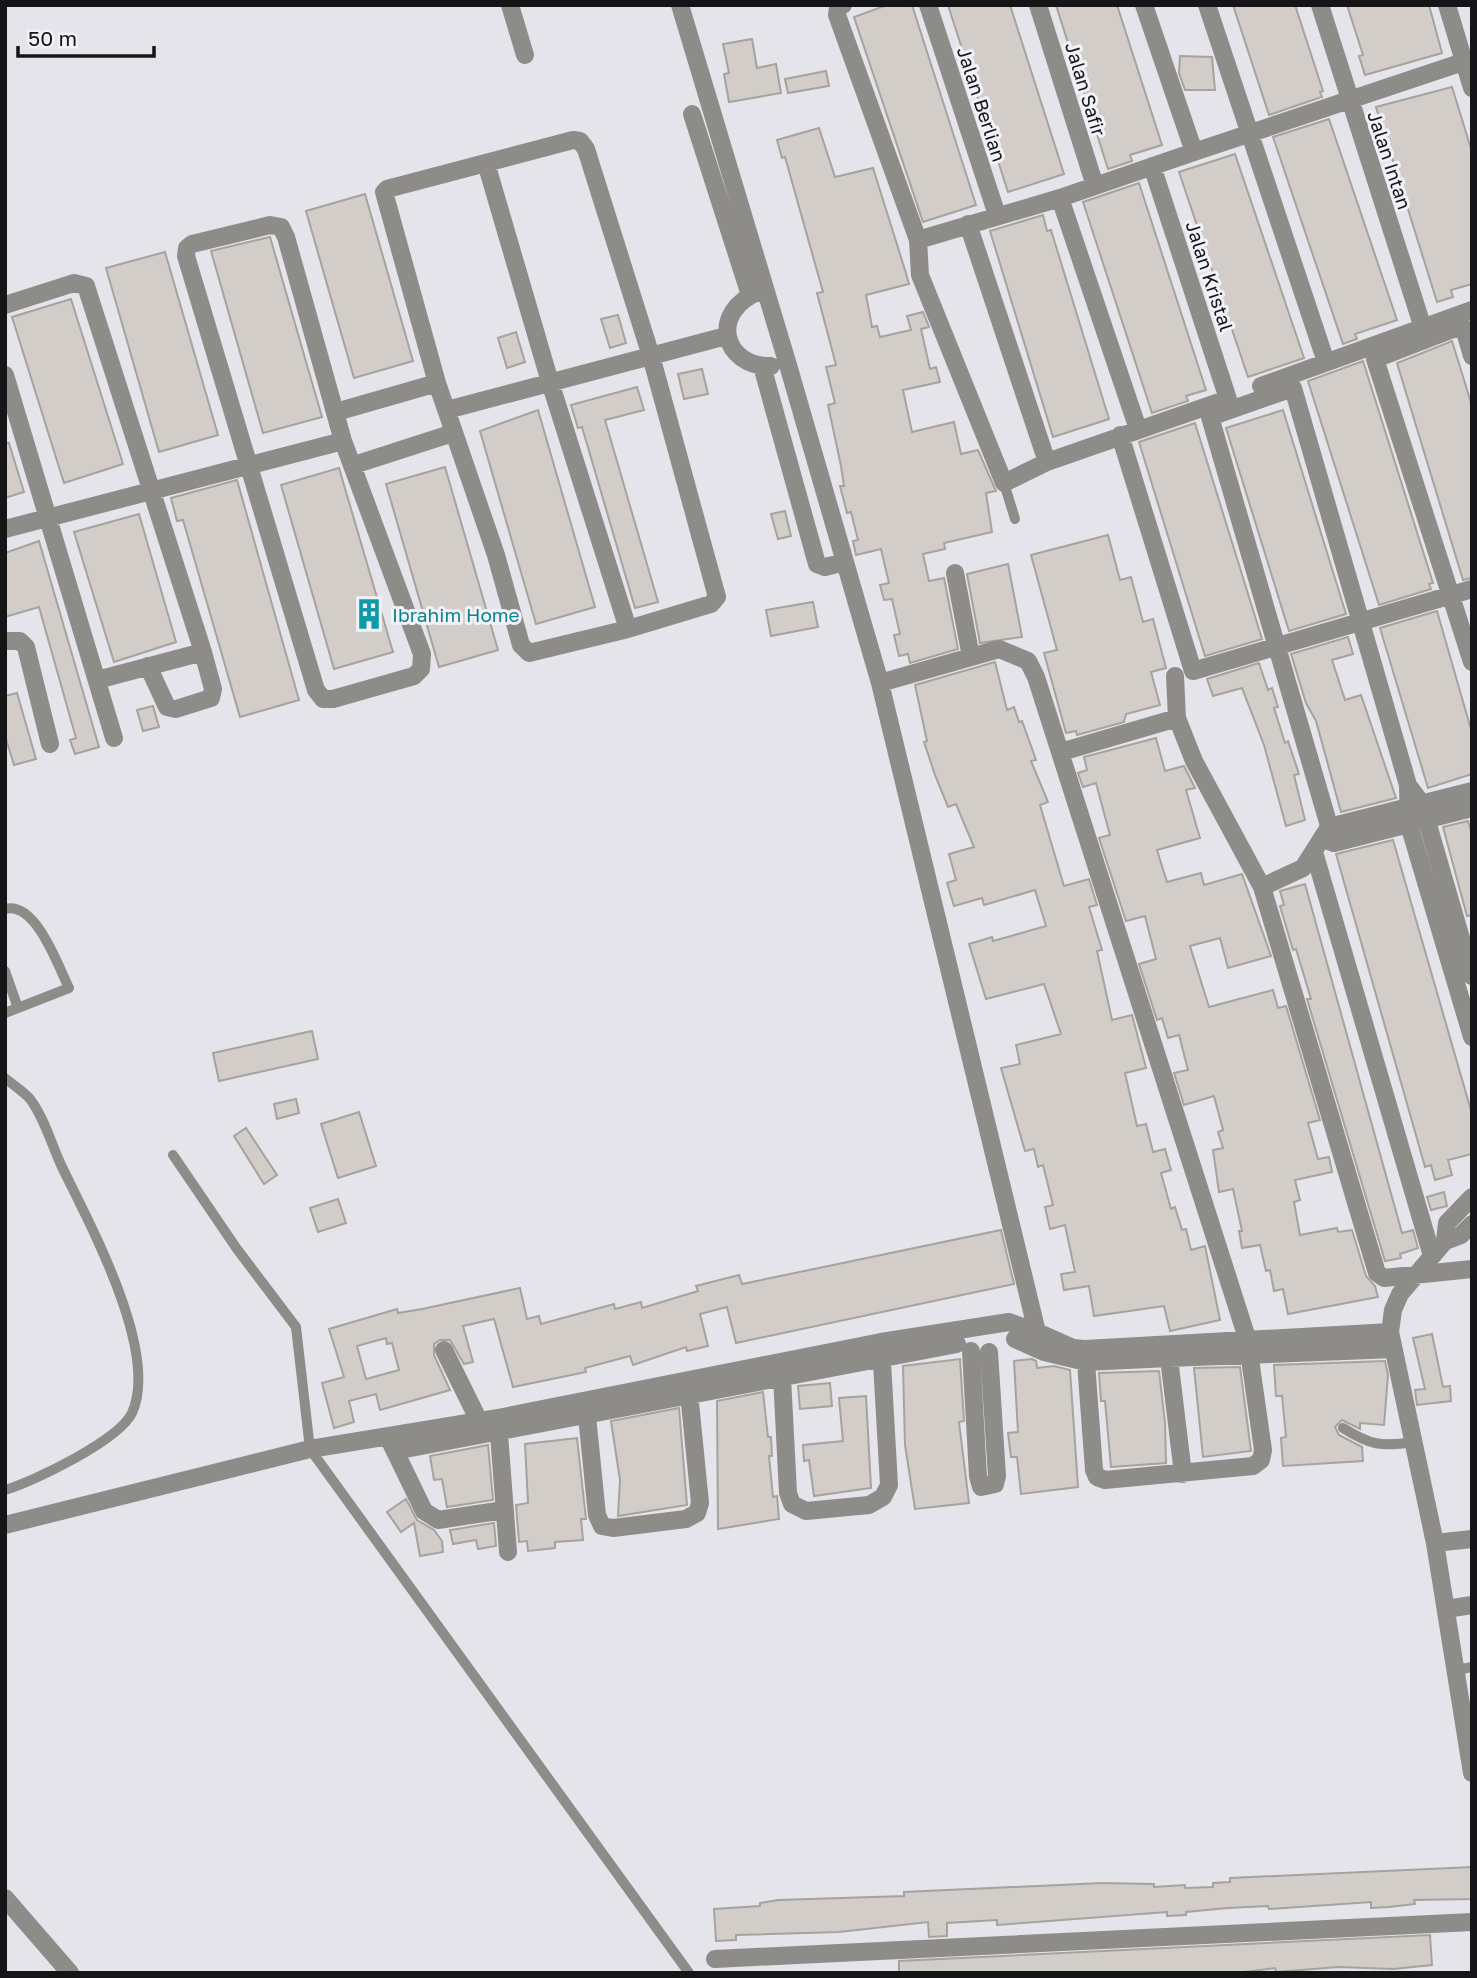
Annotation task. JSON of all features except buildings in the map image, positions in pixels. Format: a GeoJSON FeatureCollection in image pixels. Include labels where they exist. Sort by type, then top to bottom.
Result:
{"type":"FeatureCollection","features":[{"type":"Feature","properties":{"kind":"street"},"geometry":{"type":"LineString","coordinates":[[510,5],[525,55]]}},
{"type":"Feature","properties":{"kind":"street"},"geometry":{"type":"LineString","coordinates":[[680,5],[758,292]]}},
{"type":"Feature","properties":{"kind":"street"},"geometry":{"type":"LineString","coordinates":[[844,5],[838,7],[836,15],[918,240],[920,275],[1004,483],[1047,462],[1120,435],[1228,399],[1472,310]]}},
{"type":"Feature","properties":{"kind":"street","name":"Jalan Berlian"},"geometry":{"type":"LineString","coordinates":[[928,5],[997,215]]}},
{"type":"Feature","properties":{"kind":"street","name":"Jalan Safir"},"geometry":{"type":"LineString","coordinates":[[1038,5],[1094,186]]}},
{"type":"Feature","properties":{"kind":"street"},"geometry":{"type":"LineString","coordinates":[[1144,5],[1194,152]]}},
{"type":"Feature","properties":{"kind":"street"},"geometry":{"type":"LineString","coordinates":[[1208,5],[1326,362]]}},
{"type":"Feature","properties":{"kind":"street","name":"Jalan Intan"},"geometry":{"type":"LineString","coordinates":[[1320,5],[1423,328]]}},
{"type":"Feature","properties":{"kind":"street"},"geometry":{"type":"LineString","coordinates":[[1447,5],[1468,60],[1472,88]]}},
{"type":"Feature","properties":{"kind":"street"},"geometry":{"type":"LineString","coordinates":[[918,240],[1060,198],[1468,60]]}},
{"type":"Feature","properties":{"kind":"street"},"geometry":{"type":"LineString","coordinates":[[692,114],[788,365],[880,683],[1025,1332]]}},
{"type":"Feature","properties":{"kind":"street"},"geometry":{"type":"LineString","coordinates":[[580,141],[586,149],[651,356],[718,597],[711,604],[628,629],[529,653],[521,645],[496,555],[437,383],[384,192],[486,163],[580,141]]}},
{"type":"Feature","properties":{"kind":"street"},"geometry":{"type":"LineString","coordinates":[[486,163],[550,382],[628,629]]}},
{"type":"Feature","properties":{"kind":"street","name":"Jalan Kristal"},"geometry":{"type":"LineString","coordinates":[[1152,166],[1228,399]]}},
{"type":"Feature","properties":{"kind":"street"},"geometry":{"type":"LineString","coordinates":[[1060,198],[1138,429]]}},
{"type":"Feature","properties":{"kind":"street"},"geometry":{"type":"LineString","coordinates":[[968,224],[1047,462]]}},
{"type":"Feature","properties":{"kind":"street"},"geometry":{"type":"LineString","coordinates":[[270,225],[281,227],[335,412],[343,441],[422,654],[421,669],[414,676],[333,699],[323,699],[316,690],[187,256],[187,248],[192,244],[270,225]]}},
{"type":"Feature","properties":{"kind":"street"},"geometry":{"type":"LineString","coordinates":[[5,305],[74,283],[86,286],[203,652],[213,689],[211,698],[177,709],[167,707],[148,666]]}},
{"type":"Feature","properties":{"kind":"street"},"geometry":{"type":"LineString","coordinates":[[758,292],[733,307],[726,325],[726,336],[742,357],[762,366],[788,365]]}},
{"type":"Feature","properties":{"kind":"street"},"geometry":{"type":"LineString","coordinates":[[1472,356],[1463,325],[1376,359],[1472,662]]}},
{"type":"Feature","properties":{"kind":"street"},"geometry":{"type":"LineString","coordinates":[[447,410],[726,336]]}},
{"type":"Feature","properties":{"kind":"street"},"geometry":{"type":"LineString","coordinates":[[762,366],[817,564],[825,567],[845,562]]}},
{"type":"Feature","properties":{"kind":"street"},"geometry":{"type":"LineString","coordinates":[[5,375],[114,738]]}},
{"type":"Feature","properties":{"kind":"street"},"geometry":{"type":"LineString","coordinates":[[335,412],[437,383]]}},
{"type":"Feature","properties":{"kind":"street"},"geometry":{"type":"LineString","coordinates":[[1432,1256],[1277,647],[1210,417],[1293,388],[1408,785],[1472,1037]]}},
{"type":"Feature","properties":{"kind":"street"},"geometry":{"type":"LineString","coordinates":[[354,465],[453,433]]}},
{"type":"Feature","properties":{"kind":"street"},"geometry":{"type":"LineString","coordinates":[[1120,435],[1190,668],[1197,671],[1472,589]]}},
{"type":"Feature","properties":{"kind":"street"},"geometry":{"type":"LineString","coordinates":[[5,529],[343,441]]}},
{"type":"Feature","properties":{"kind":"street"},"geometry":{"type":"LineString","coordinates":[[955,573],[971,657]]}},
{"type":"Feature","properties":{"kind":"street"},"geometry":{"type":"LineString","coordinates":[[5,641],[20,641],[26,648],[50,744]]}},
{"type":"Feature","properties":{"kind":"street"},"geometry":{"type":"LineString","coordinates":[[880,683],[999,649],[1028,661],[1060,751],[1248,1345],[1263,1450],[1261,1460],[1253,1466],[1183,1474],[1105,1480],[1097,1477],[1094,1470],[1086,1356]]}},
{"type":"Feature","properties":{"kind":"street"},"geometry":{"type":"LineString","coordinates":[[97,680],[203,652]]}},
{"type":"Feature","properties":{"kind":"street"},"geometry":{"type":"LineString","coordinates":[[1175,676],[1177,718],[1194,761],[1262,887],[1377,1273],[1384,1278],[1472,1269]]}},
{"type":"Feature","properties":{"kind":"street"},"geometry":{"type":"LineString","coordinates":[[1060,751],[1177,718]]}},
{"type":"Feature","properties":{"kind":"street"},"geometry":{"type":"LineString","coordinates":[[1262,887],[1303,868],[1324,840],[1416,815],[1472,791]]}},
{"type":"Feature","properties":{"kind":"street"},"geometry":{"type":"LineString","coordinates":[[1416,815],[1472,808]]}},
{"type":"Feature","properties":{"kind":"street"},"geometry":{"type":"LineString","coordinates":[[1416,815],[1472,976]]}},
{"type":"Feature","properties":{"kind":"street"},"geometry":{"type":"LineString","coordinates":[[1445,1241],[1447,1223],[1469,1204]]}},
{"type":"Feature","properties":{"kind":"street"},"geometry":{"type":"LineString","coordinates":[[1472,1224],[1461,1235],[1445,1241],[1396,1302],[1392,1341],[1435,1543],[1446,1609],[1464,1669],[1472,1773]]}},
{"type":"Feature","properties":{"kind":"street"},"geometry":{"type":"LineString","coordinates":[[966,1345],[1009,1322],[1025,1332],[1073,1348],[1086,1356],[1169,1358],[1248,1345]]}},
{"type":"Feature","properties":{"kind":"street"},"geometry":{"type":"LineString","coordinates":[[5,1525],[310,1449],[392,1444],[881,1349],[966,1345],[1025,1332]]}},
{"type":"Feature","properties":{"kind":"street"},"geometry":{"type":"LineString","coordinates":[[1086,1356],[1248,1345],[1392,1341]]}},
{"type":"Feature","properties":{"kind":"street"},"geometry":{"type":"LineString","coordinates":[[966,1345],[997,1476],[995,1484],[988,1488],[981,1487],[978,1476],[966,1345]]}},
{"type":"Feature","properties":{"kind":"street"},"geometry":{"type":"LineString","coordinates":[[392,1444],[479,1421],[498,1425],[587,1416],[688,1387],[782,1377],[881,1349]]}},
{"type":"Feature","properties":{"kind":"street"},"geometry":{"type":"LineString","coordinates":[[782,1377],[788,1493],[792,1504],[806,1511],[869,1504],[883,1497],[889,1485],[881,1349]]}},
{"type":"Feature","properties":{"kind":"street"},"geometry":{"type":"LineString","coordinates":[[444,1350],[479,1421]]}},
{"type":"Feature","properties":{"kind":"street"},"geometry":{"type":"LineString","coordinates":[[1169,1358],[1183,1474]]}},
{"type":"Feature","properties":{"kind":"street"},"geometry":{"type":"LineString","coordinates":[[587,1416],[597,1515],[602,1526],[613,1528],[686,1519],[697,1513],[700,1503],[688,1387]]}},
{"type":"Feature","properties":{"kind":"street"},"geometry":{"type":"LineString","coordinates":[[498,1425],[508,1552]]}},
{"type":"Feature","properties":{"kind":"street"},"geometry":{"type":"LineString","coordinates":[[392,1444],[424,1511],[430,1516],[439,1520],[504,1510]]}},
{"type":"Feature","properties":{"kind":"street"},"geometry":{"type":"LineString","coordinates":[[1435,1543],[1472,1539]]}},
{"type":"Feature","properties":{"kind":"street"},"geometry":{"type":"LineString","coordinates":[[1446,1609],[1472,1605]]}},
{"type":"Feature","properties":{"kind":"street"},"geometry":{"type":"LineString","coordinates":[[5,1898],[70,1973]]}},
{"type":"Feature","properties":{"kind":"street"},"geometry":{"type":"LineString","coordinates":[[715,1959],[1472,1922]]}},
{"type":"Feature","properties":{"kind":"lane"},"geometry":{"type":"LineString","coordinates":[[1004,483],[1015,519]]}},
{"type":"Feature","properties":{"kind":"lane"},"geometry":{"type":"LineString","coordinates":[[5,909],[22,910],[35,920],[69,989],[5,1013]]}},
{"type":"Feature","properties":{"kind":"lane"},"geometry":{"type":"LineString","coordinates":[[5,971],[18,1008]]}},
{"type":"Feature","properties":{"kind":"lane"},"geometry":{"type":"LineString","coordinates":[[5,1078],[30,1099],[92,1226],[128,1317],[138,1357],[138,1388],[131,1415],[109,1434],[65,1465],[5,1490]]}},
{"type":"Feature","properties":{"kind":"lane"},"geometry":{"type":"LineString","coordinates":[[173,1154],[237,1249],[296,1327],[310,1449],[689,1973]]}},
{"type":"Feature","properties":{"kind":"lane"},"geometry":{"type":"LineString","coordinates":[[1343,1427],[1366,1443],[1397,1445],[1413,1442]]}},
{"type":"Feature","properties":{"kind":"place","name":"Ibrahim Home"},"geometry":{"type":"Point","coordinates":[369,614]}}]}
